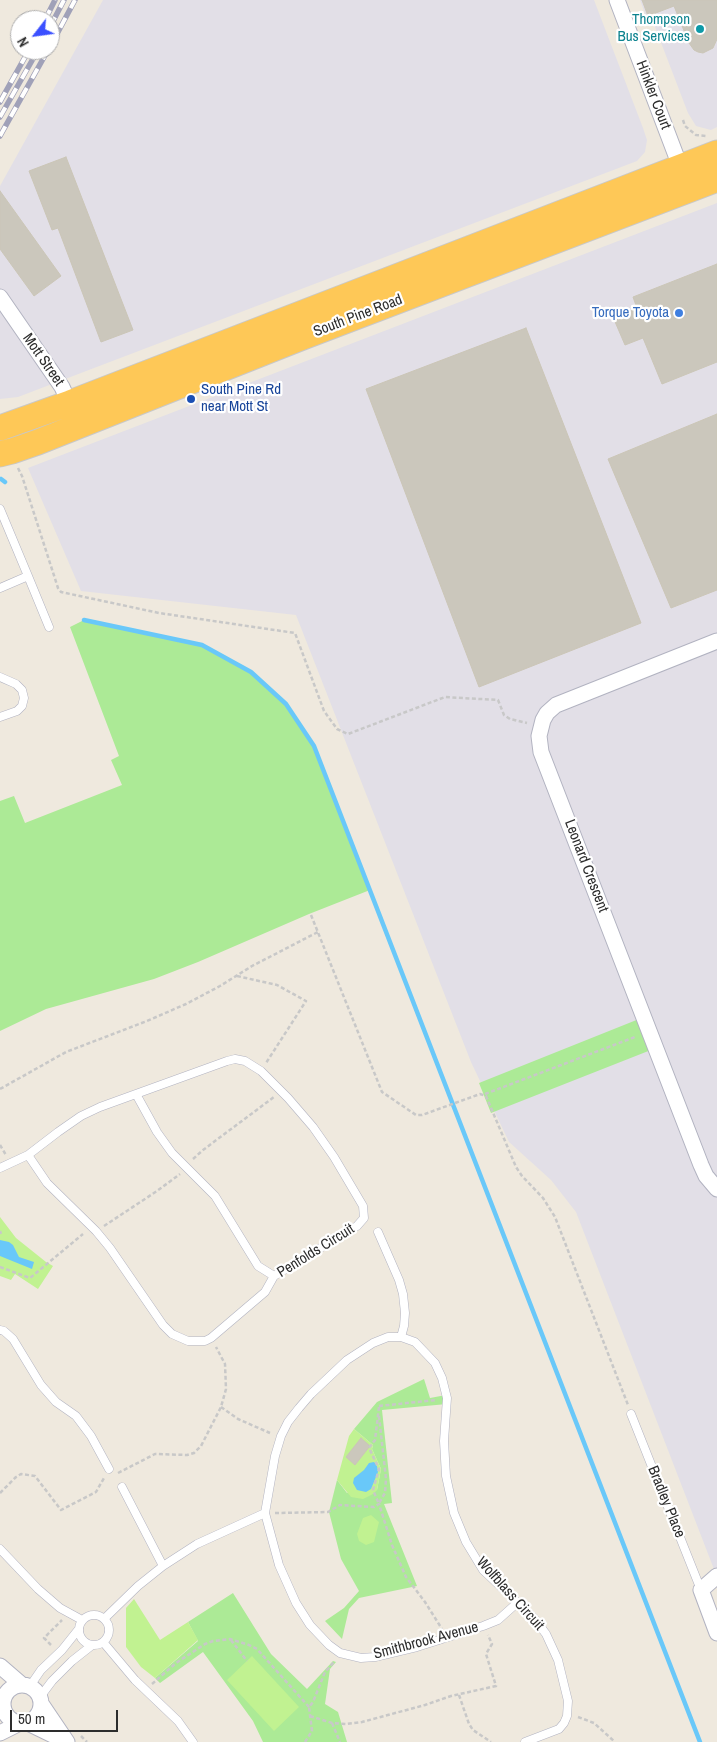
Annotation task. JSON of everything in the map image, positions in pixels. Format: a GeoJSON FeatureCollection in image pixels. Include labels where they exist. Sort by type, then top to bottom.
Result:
{"type":"FeatureCollection","features":[{"type":"Feature","properties":{"kind":"highway","name":"South Pine Road"},"geometry":{"type":"LineString","coordinates":[[8,460],[20,448],[312,334],[686,179],[714,145]]}},
{"type":"Feature","properties":{"kind":"highway","name":"South Pine Road"},"geometry":{"type":"LineString","coordinates":[[0,428],[686,179],[717,179]]}},
{"type":"Feature","properties":{"kind":"street","name":"Hinkler Court"},"geometry":{"type":"LineString","coordinates":[[617,0],[686,179]]}},
{"type":"Feature","properties":{"kind":"street","name":"Mott Street"},"geometry":{"type":"LineString","coordinates":[[0,297],[62,387],[79,426]]}},
{"type":"Feature","properties":{"kind":"street"},"geometry":{"type":"LineString","coordinates":[[541,726],[547,713],[567,699],[717,641]]}},
{"type":"Feature","properties":{"kind":"street","name":"Leonard Crescent"},"geometry":{"type":"LineString","coordinates":[[541,726],[539,741],[541,752],[700,1165],[706,1176],[717,1188]]}},
{"type":"Feature","properties":{"kind":"street"},"geometry":{"type":"LineString","coordinates":[[717,1576],[701,1590],[717,1633]]}},
{"type":"Feature","properties":{"kind":"street"},"geometry":{"type":"LineString","coordinates":[[0,1666],[33,1693],[67,1742]]}},
{"type":"Feature","properties":{"kind":"street"},"geometry":{"type":"LineString","coordinates":[[33,1693],[12,1688],[2,1701],[8,1718],[67,1742]]}},
{"type":"Feature","properties":{"kind":"street"},"geometry":{"type":"LineString","coordinates":[[0,1733],[38,1716],[33,1693]]}},
{"type":"Feature","properties":{"kind":"lane"},"geometry":{"type":"LineString","coordinates":[[0,509],[49,627]]}},
{"type":"Feature","properties":{"kind":"lane"},"geometry":{"type":"LineString","coordinates":[[0,588],[28,576]]}},
{"type":"Feature","properties":{"kind":"lane"},"geometry":{"type":"LineString","coordinates":[[0,677],[16,684],[22,690],[24,698],[22,706],[17,711],[0,717]]}},
{"type":"Feature","properties":{"kind":"lane","name":"Penfolds Circuit"},"geometry":{"type":"LineString","coordinates":[[0,1168],[28,1155],[82,1116],[100,1107],[235,1059],[245,1061],[261,1071],[313,1127],[334,1157],[363,1206],[364,1218],[357,1226],[274,1276],[265,1292],[211,1338]]}},
{"type":"Feature","properties":{"kind":"lane"},"geometry":{"type":"LineString","coordinates":[[136,1094],[157,1132],[172,1153],[215,1196],[258,1266],[274,1276]]}},
{"type":"Feature","properties":{"kind":"lane"},"geometry":{"type":"LineString","coordinates":[[28,1155],[47,1183],[92,1226],[110,1248],[163,1325],[172,1334],[188,1341],[205,1341],[211,1338]]}},
{"type":"Feature","properties":{"kind":"lane"},"geometry":{"type":"LineString","coordinates":[[104,1619],[138,1586],[163,1566],[197,1544],[265,1513],[272,1470],[281,1436],[298,1408],[347,1360],[373,1343],[388,1337],[401,1337],[405,1313],[404,1294],[378,1232]]}},
{"type":"Feature","properties":{"kind":"lane"},"geometry":{"type":"LineString","coordinates":[[0,1330],[13,1339],[41,1385],[56,1402],[76,1416],[91,1436],[111,1472]]}},
{"type":"Feature","properties":{"kind":"lane","name":"Wolfblass Circuit"},"geometry":{"type":"LineString","coordinates":[[401,1337],[415,1342],[435,1364],[442,1378],[447,1398],[444,1441],[446,1476],[454,1513],[466,1542],[483,1570],[534,1618],[546,1634],[558,1660],[568,1701],[567,1716]]}},
{"type":"Feature","properties":{"kind":"lane","name":"Bradley Place"},"geometry":{"type":"LineString","coordinates":[[631,1414],[701,1590]]}},
{"type":"Feature","properties":{"kind":"lane"},"geometry":{"type":"LineString","coordinates":[[122,1487],[163,1566]]}},
{"type":"Feature","properties":{"kind":"lane","name":"Smithbrook Avenue"},"geometry":{"type":"LineString","coordinates":[[265,1513],[279,1565],[296,1603],[316,1632],[340,1653],[361,1658],[375,1657],[448,1638],[498,1620],[517,1603]]}},
{"type":"Feature","properties":{"kind":"lane"},"geometry":{"type":"LineString","coordinates":[[0,1549],[38,1590],[60,1608],[82,1620]]}},
{"type":"Feature","properties":{"kind":"lane"},"geometry":{"type":"LineString","coordinates":[[91,1615],[104,1619],[109,1633],[104,1642],[91,1646],[72,1661],[49,1685],[33,1693],[41,1670],[62,1650],[78,1630],[82,1620],[91,1615]]}},
{"type":"Feature","properties":{"kind":"lane"},"geometry":{"type":"LineString","coordinates":[[78,1630],[82,1640],[91,1646]]}},
{"type":"Feature","properties":{"kind":"lane"},"geometry":{"type":"LineString","coordinates":[[104,1642],[146,1690],[178,1721],[193,1742]]}},
{"type":"Feature","properties":{"kind":"lane"},"geometry":{"type":"LineString","coordinates":[[525,1742],[559,1728],[567,1716]]}},
{"type":"Feature","properties":{"kind":"path"},"geometry":{"type":"LineString","coordinates":[[683,120],[686,126],[714,145]]}},
{"type":"Feature","properties":{"kind":"path"},"geometry":{"type":"LineString","coordinates":[[8,460],[22,476],[58,588],[61,592],[159,614],[295,633],[324,711],[337,729],[348,734],[445,697],[498,700],[504,715],[510,719],[541,726]]}},
{"type":"Feature","properties":{"kind":"path"},"geometry":{"type":"LineString","coordinates":[[311,915],[382,1092],[416,1115],[428,1114],[480,1094],[485,1094],[650,1032]]}},
{"type":"Feature","properties":{"kind":"path"},"geometry":{"type":"LineString","coordinates":[[0,1089],[66,1052],[147,1022],[186,1004],[252,966],[318,932]]}},
{"type":"Feature","properties":{"kind":"path"},"geometry":{"type":"LineString","coordinates":[[237,976],[277,985],[306,1001],[261,1071]]}},
{"type":"Feature","properties":{"kind":"path"},"geometry":{"type":"LineString","coordinates":[[485,1094],[516,1167],[543,1198],[556,1217],[631,1414]]}},
{"type":"Feature","properties":{"kind":"path"},"geometry":{"type":"LineString","coordinates":[[0,1266],[30,1278],[92,1226]]}},
{"type":"Feature","properties":{"kind":"path"},"geometry":{"type":"LineString","coordinates":[[0,1493],[21,1474],[35,1476],[61,1510],[96,1492],[111,1472],[155,1454],[182,1456],[194,1452],[202,1446],[209,1434],[221,1407],[226,1389],[225,1364],[211,1338]]}},
{"type":"Feature","properties":{"kind":"path"},"geometry":{"type":"LineString","coordinates":[[379,1407],[447,1398]]}},
{"type":"Feature","properties":{"kind":"path"},"geometry":{"type":"LineString","coordinates":[[221,1407],[238,1419],[263,1431],[281,1436]]}},
{"type":"Feature","properties":{"kind":"path"},"geometry":{"type":"LineString","coordinates":[[379,1407],[375,1440],[370,1448],[379,1469],[372,1490],[406,1578],[425,1602],[448,1638]]}},
{"type":"Feature","properties":{"kind":"path"},"geometry":{"type":"LineString","coordinates":[[265,1513],[328,1512],[340,1505],[374,1507],[379,1504],[385,1493],[386,1479],[379,1407]]}},
{"type":"Feature","properties":{"kind":"path"},"geometry":{"type":"LineString","coordinates":[[47,1634],[69,1613]]}},
{"type":"Feature","properties":{"kind":"path"},"geometry":{"type":"LineString","coordinates":[[310,1716],[332,1723],[362,1722],[496,1686],[486,1654],[492,1644],[483,1626]]}},
{"type":"Feature","properties":{"kind":"path"},"geometry":{"type":"LineString","coordinates":[[230,1639],[247,1661]]}},
{"type":"Feature","properties":{"kind":"path"},"geometry":{"type":"LineString","coordinates":[[146,1690],[189,1653],[213,1641],[230,1639],[249,1645],[257,1649],[309,1707],[312,1731],[305,1742]]}},
{"type":"Feature","properties":{"kind":"path"},"geometry":{"type":"LineString","coordinates":[[309,1707],[313,1702],[325,1672],[340,1653]]}},
{"type":"Feature","properties":{"kind":"path"},"geometry":{"type":"LineString","coordinates":[[459,1695],[473,1730],[491,1742]]}},
{"type":"Feature","properties":{"kind":"path"},"geometry":{"type":"LineString","coordinates":[[567,1716],[587,1720],[599,1727],[615,1742]]}},
{"type":"Feature","properties":{"kind":"path"},"geometry":{"type":"LineString","coordinates":[[332,1723],[340,1742]]}},
{"type":"Feature","properties":{"kind":"shaded area"},"geometry":{"type":"Polygon","coordinates":[[[103,0],[594,0],[643,128],[647,140],[645,152],[637,161],[18,397],[0,399],[0,186],[103,0]]]}},
{"type":"Feature","properties":{"kind":"shaded area"},"geometry":{"type":"Polygon","coordinates":[[[640,0],[717,0],[717,127],[711,130],[696,126],[688,113],[652,19],[647,19],[640,0]]]}},
{"type":"Feature","properties":{"kind":"shaded area"},"geometry":{"type":"Polygon","coordinates":[[[717,203],[717,1577],[576,1212],[551,1180],[509,1142],[471,1062],[296,615],[81,591],[28,468],[717,203]]]}},
{"type":"Feature","properties":{"kind":"green space"},"geometry":{"type":"Polygon","coordinates":[[[84,620],[202,645],[251,672],[286,704],[313,744],[370,890],[154,979],[46,1009],[0,1031],[0,801],[14,796],[25,823],[122,785],[111,760],[119,756],[70,627],[84,620]]]}},
{"type":"Feature","properties":{"kind":"green space"},"geometry":{"type":"Polygon","coordinates":[[[644,1017],[656,1048],[491,1113],[479,1083],[644,1017]]]}},
{"type":"Feature","properties":{"kind":"green space"},"geometry":{"type":"Polygon","coordinates":[[[0,1217],[16,1238],[53,1266],[38,1289],[15,1274],[11,1280],[0,1276],[0,1217]]]}},
{"type":"Feature","properties":{"kind":"green space"},"geometry":{"type":"Polygon","coordinates":[[[424,1379],[430,1398],[446,1395],[447,1404],[382,1410],[392,1503],[384,1504],[417,1586],[359,1598],[349,1609],[342,1639],[325,1621],[344,1608],[359,1591],[341,1559],[329,1512],[337,1480],[347,1493],[377,1490],[381,1469],[372,1449],[373,1445],[354,1429],[377,1402],[424,1379]]]}},
{"type":"Feature","properties":{"kind":"green space"},"geometry":{"type":"Polygon","coordinates":[[[354,1429],[373,1445],[372,1449],[381,1469],[377,1490],[363,1499],[351,1497],[337,1480],[349,1436],[354,1429]]]}},
{"type":"Feature","properties":{"kind":"green space"},"geometry":{"type":"Polygon","coordinates":[[[371,1515],[379,1522],[374,1542],[366,1545],[359,1541],[357,1534],[363,1518],[371,1515]]]}},
{"type":"Feature","properties":{"kind":"green space"},"geometry":{"type":"Polygon","coordinates":[[[233,1593],[271,1654],[307,1689],[333,1661],[336,1662],[330,1669],[325,1704],[338,1712],[347,1742],[263,1742],[253,1721],[203,1652],[160,1683],[155,1678],[198,1641],[188,1622],[233,1593]]]}},
{"type":"Feature","properties":{"kind":"green space"},"geometry":{"type":"Polygon","coordinates":[[[134,1599],[160,1640],[188,1622],[198,1640],[155,1678],[141,1667],[126,1647],[126,1608],[134,1599]]]}},
{"type":"Feature","properties":{"kind":"green space"},"geometry":{"type":"Polygon","coordinates":[[[252,1656],[299,1707],[274,1731],[227,1680],[252,1656]]]}},
{"type":"Feature","properties":{"kind":"water"},"geometry":{"type":"Polygon","coordinates":[[[0,1240],[13,1245],[19,1257],[34,1262],[32,1269],[0,1256],[0,1240]]]}},
{"type":"Feature","properties":{"kind":"water"},"geometry":{"type":"Polygon","coordinates":[[[374,1462],[378,1472],[371,1489],[366,1492],[357,1490],[353,1483],[354,1478],[369,1463],[374,1462]]]}},
{"type":"Feature","properties":{"kind":"building","name":"Thompson Bus Services"},"geometry":{"type":"Polygon","coordinates":[[[642,0],[717,0],[717,39],[713,48],[703,53],[694,50],[689,43],[674,6],[648,16],[642,0]]]}},
{"type":"Feature","properties":{"kind":"building"},"geometry":{"type":"Polygon","coordinates":[[[66,157],[133,330],[101,342],[58,228],[52,230],[29,171],[66,157]]]}},
{"type":"Feature","properties":{"kind":"building"},"geometry":{"type":"Polygon","coordinates":[[[0,191],[61,276],[34,296],[0,249],[0,191]]]}},
{"type":"Feature","properties":{"kind":"building"},"geometry":{"type":"Polygon","coordinates":[[[717,264],[717,362],[662,384],[643,338],[625,345],[613,317],[637,308],[633,297],[717,264]]]}},
{"type":"Feature","properties":{"kind":"building"},"geometry":{"type":"Polygon","coordinates":[[[526,328],[641,623],[479,687],[366,389],[526,328]]]}},
{"type":"Feature","properties":{"kind":"building"},"geometry":{"type":"Polygon","coordinates":[[[717,414],[717,590],[671,608],[608,459],[717,414]]]}},
{"type":"Feature","properties":{"kind":"building"},"geometry":{"type":"Polygon","coordinates":[[[361,1438],[370,1446],[355,1465],[346,1457],[361,1438]]]}},
{"type":"Feature","properties":{"kind":"waterway"},"geometry":{"type":"LineString","coordinates":[[1,479],[5,482]]}},
{"type":"Feature","properties":{"kind":"waterway"},"geometry":{"type":"LineString","coordinates":[[84,620],[202,645],[251,672],[286,704],[314,746],[700,1742]]}},
{"type":"Feature","properties":{"kind":"railway"},"geometry":{"type":"LineString","coordinates":[[50,10],[55,0]]}},
{"type":"Feature","properties":{"kind":"railway"},"geometry":{"type":"LineString","coordinates":[[59,10],[64,0]]}},
{"type":"Feature","properties":{"kind":"railway"},"geometry":{"type":"LineString","coordinates":[[60,28],[75,0]]}},
{"type":"Feature","properties":{"kind":"railway"},"geometry":{"type":"LineString","coordinates":[[0,102],[23,60]]}},
{"type":"Feature","properties":{"kind":"railway"},"geometry":{"type":"LineString","coordinates":[[0,117],[32,60]]}},
{"type":"Feature","properties":{"kind":"railway"},"geometry":{"type":"LineString","coordinates":[[0,136],[42,60]]}},
{"type":"Feature","properties":{"kind":"place","name":"Thompson Bus Services"},"geometry":{"type":"Point","coordinates":[700,29]}},
{"type":"Feature","properties":{"kind":"place","name":"Torque Toyota"},"geometry":{"type":"Point","coordinates":[679,313]}},
{"type":"Feature","properties":{"kind":"place","name":"South Pine Rd near Mott St"},"geometry":{"type":"Point","coordinates":[191,399]}}]}
